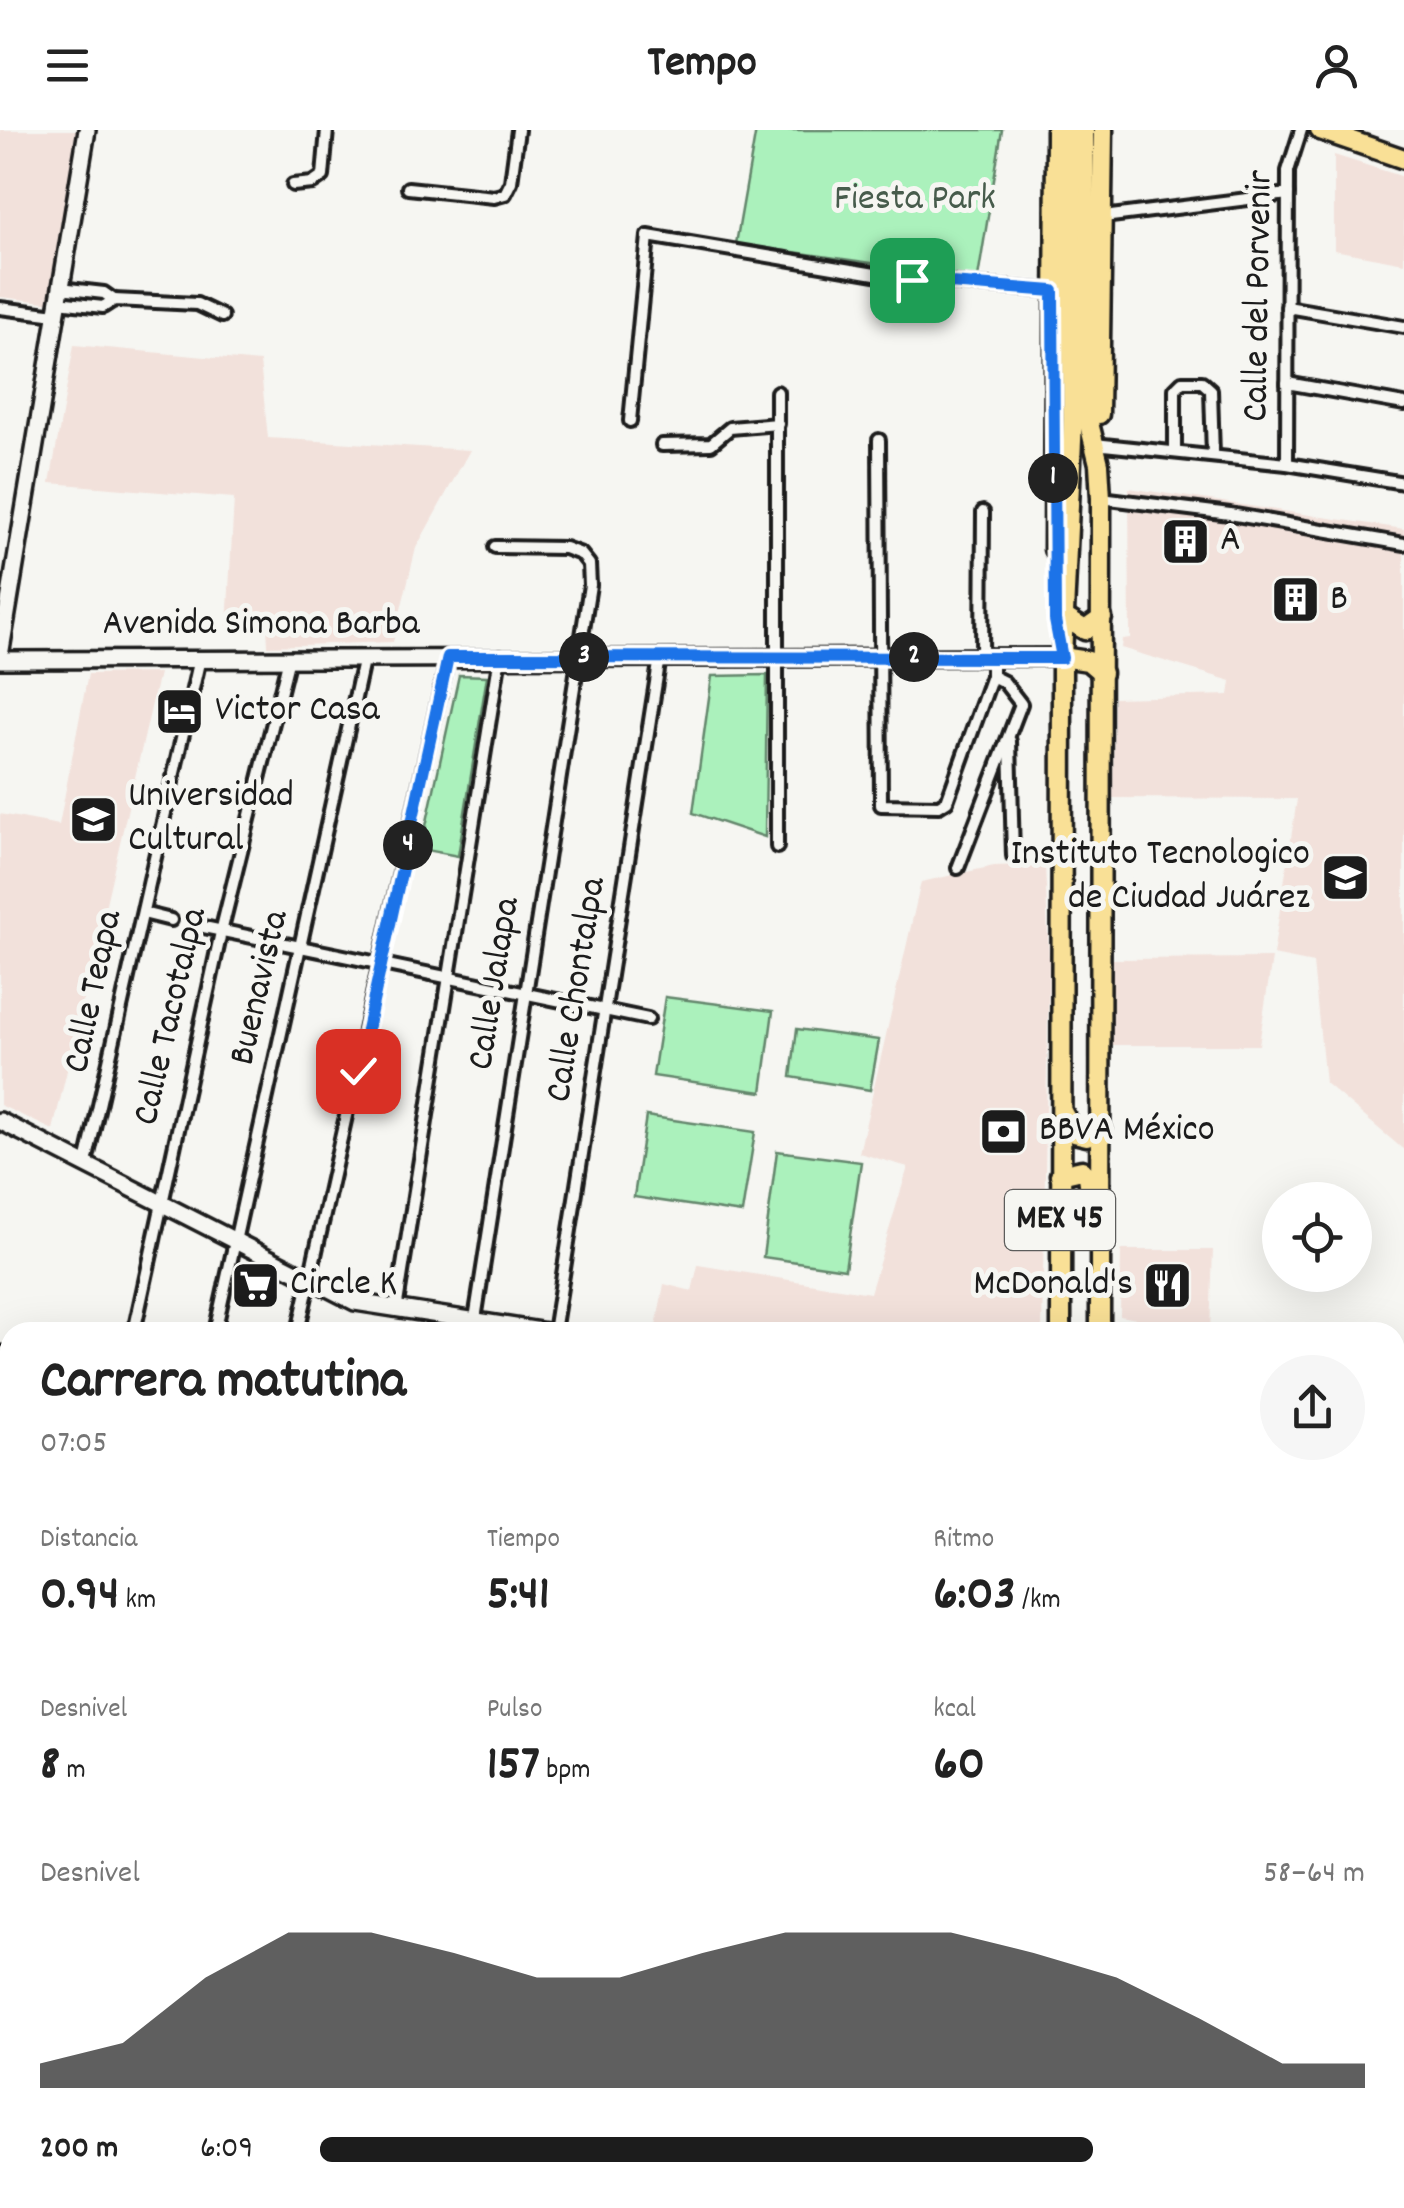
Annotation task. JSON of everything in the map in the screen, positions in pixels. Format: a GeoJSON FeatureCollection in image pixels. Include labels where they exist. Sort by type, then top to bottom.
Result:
{"type":"FeatureCollection","features":[{"type":"Feature","properties":{"kind":"main road"},"geometry":{"type":"LineString","coordinates":[[0,658],[87,130]]}},
{"type":"Feature","properties":{"kind":"main road"},"geometry":{"type":"LineString","coordinates":[[1056,130],[1055,620],[1062,658],[1088,661],[1102,674]]}},
{"type":"Feature","properties":{"kind":"main road","name":"MEX 45"},"geometry":{"type":"LineString","coordinates":[[1071,130],[1081,419],[1094,444],[1101,498],[1099,1322]]}},
{"type":"Feature","properties":{"kind":"main road","name":"MEX 45"},"geometry":{"type":"LineString","coordinates":[[1060,1322],[1062,658],[1081,419],[1084,130]]}},
{"type":"Feature","properties":{"kind":"main road"},"geometry":{"type":"LineString","coordinates":[[1094,444],[1099,424],[1102,130]]}},
{"type":"Feature","properties":{"kind":"main road"},"geometry":{"type":"LineString","coordinates":[[1320,130],[1404,158]]}},
{"type":"Feature","properties":{"kind":"main road"},"geometry":{"type":"LineString","coordinates":[[1064,616],[1085,630],[1102,618]]}},
{"type":"Feature","properties":{"kind":"main road","name":"Avenida Simona Barba"},"geometry":{"type":"LineString","coordinates":[[0,658],[1062,658]]}},
{"type":"Feature","properties":{"kind":"main road"},"geometry":{"type":"LineString","coordinates":[[1061,1108],[1074,1133],[1087,1136],[1102,1130]]}},
{"type":"Feature","properties":{"kind":"main road"},"geometry":{"type":"LineString","coordinates":[[0,1121],[355,1302],[454,1322]]}},
{"type":"Feature","properties":{"kind":"main road"},"geometry":{"type":"LineString","coordinates":[[1060,1175],[1082,1170],[1091,1184],[1090,1300],[1096,1322]]}},
{"type":"Feature","properties":{"kind":"street"},"geometry":{"type":"LineString","coordinates":[[292,185],[313,183],[323,176],[327,130]]}},
{"type":"Feature","properties":{"kind":"street"},"geometry":{"type":"LineString","coordinates":[[408,188],[501,196],[512,182],[518,130]]}},
{"type":"Feature","properties":{"kind":"street","name":"Calle del Porvenir"},"geometry":{"type":"LineString","coordinates":[[1287,464],[1288,171],[1301,130]]}},
{"type":"Feature","properties":{"kind":"street"},"geometry":{"type":"LineString","coordinates":[[1102,217],[1288,194]]}},
{"type":"Feature","properties":{"kind":"street"},"geometry":{"type":"LineString","coordinates":[[630,421],[648,236],[912,280],[1053,291]]}},
{"type":"Feature","properties":{"kind":"street"},"geometry":{"type":"LineString","coordinates":[[0,308],[104,293],[114,300],[198,304],[222,316]]}},
{"type":"Feature","properties":{"kind":"street"},"geometry":{"type":"LineString","coordinates":[[1287,307],[1404,327]]}},
{"type":"Feature","properties":{"kind":"street"},"geometry":{"type":"LineString","coordinates":[[1174,452],[1174,388],[1182,382],[1202,382],[1211,390],[1213,456]]}},
{"type":"Feature","properties":{"kind":"street"},"geometry":{"type":"LineString","coordinates":[[1287,383],[1404,404]]}},
{"type":"Feature","properties":{"kind":"street"},"geometry":{"type":"LineString","coordinates":[[776,847],[777,392]]}},
{"type":"Feature","properties":{"kind":"street"},"geometry":{"type":"LineString","coordinates":[[662,445],[705,445],[730,428],[778,424]]}},
{"type":"Feature","properties":{"kind":"street"},"geometry":{"type":"LineString","coordinates":[[879,440],[881,804],[945,804],[992,676]]}},
{"type":"Feature","properties":{"kind":"street"},"geometry":{"type":"LineString","coordinates":[[1094,444],[1287,464],[1404,484]]}},
{"type":"Feature","properties":{"kind":"street"},"geometry":{"type":"LineString","coordinates":[[1101,498],[1230,514],[1404,544]]}},
{"type":"Feature","properties":{"kind":"street"},"geometry":{"type":"LineString","coordinates":[[958,868],[1020,700],[992,676],[987,658],[982,512]]}},
{"type":"Feature","properties":{"kind":"street","name":"Calle Jalapa"},"geometry":{"type":"LineString","coordinates":[[475,1322],[590,585],[585,558],[565,548],[495,546]]}},
{"type":"Feature","properties":{"kind":"street"},"geometry":{"type":"LineString","coordinates":[[396,1310],[500,656]]}},
{"type":"Feature","properties":{"kind":"street"},"geometry":{"type":"LineString","coordinates":[[300,1322],[448,657]]}},
{"type":"Feature","properties":{"kind":"street","name":"Calle Chontalpa"},"geometry":{"type":"LineString","coordinates":[[552,1322],[660,657]]}},
{"type":"Feature","properties":{"kind":"street","name":"Calle Teapa"},"geometry":{"type":"LineString","coordinates":[[86,1163],[200,658]]}},
{"type":"Feature","properties":{"kind":"street","name":"Calle Tacotalpa"},"geometry":{"type":"LineString","coordinates":[[136,1322],[221,932],[290,658]]}},
{"type":"Feature","properties":{"kind":"street","name":"Buenavista"},"geometry":{"type":"LineString","coordinates":[[216,1322],[364,658]]}},
{"type":"Feature","properties":{"kind":"street"},"geometry":{"type":"LineString","coordinates":[[1010,734],[1013,856]]}},
{"type":"Feature","properties":{"kind":"street"},"geometry":{"type":"LineString","coordinates":[[143,913],[171,920]]}},
{"type":"Feature","properties":{"kind":"street"},"geometry":{"type":"LineString","coordinates":[[194,925],[648,1018]]}},
{"type":"Feature","properties":{"kind":"shaded area"},"geometry":{"type":"Polygon","coordinates":[[[0,130],[81,130],[54,303],[0,297],[0,130]]]}},
{"type":"Feature","properties":{"kind":"shaded area"},"geometry":{"type":"Polygon","coordinates":[[[1334,155],[1404,177],[1404,263],[1334,250],[1334,155]]]}},
{"type":"Feature","properties":{"kind":"shaded area"},"geometry":{"type":"Polygon","coordinates":[[[74,345],[260,362],[268,438],[470,450],[416,548],[393,642],[268,646],[267,627],[227,626],[234,498],[50,483],[74,345]]]}},
{"type":"Feature","properties":{"kind":"shaded area","name":"Instituto Tecnologico de Ciudad Juárez"},"geometry":{"type":"Polygon","coordinates":[[[1129,488],[1404,529],[1404,1150],[1325,1083],[1313,963],[1273,955],[1297,799],[1113,798],[1114,698],[1229,695],[1231,681],[1121,648],[1122,639],[1130,638],[1129,488]]]}},
{"type":"Feature","properties":{"kind":"shaded area","name":"Universidad Cultural"},"geometry":{"type":"Polygon","coordinates":[[[159,673],[53,1130],[0,1105],[0,814],[59,825],[88,674],[159,673]]]}},
{"type":"Feature","properties":{"kind":"shaded area"},"geometry":{"type":"Polygon","coordinates":[[[1045,864],[1049,960],[1042,1322],[657,1322],[664,1284],[692,1291],[698,1265],[870,1293],[908,1167],[859,1153],[921,882],[994,866],[1045,864]]]}},
{"type":"Feature","properties":{"kind":"shaded area"},"geometry":{"type":"Polygon","coordinates":[[[1272,958],[1259,1045],[1111,1045],[1111,959],[1272,958]]]}},
{"type":"Feature","properties":{"kind":"shaded area"},"geometry":{"type":"Polygon","coordinates":[[[1121,1250],[1213,1250],[1210,1322],[1154,1322],[1120,1316],[1121,1250]]]}},
{"type":"Feature","properties":{"kind":"green space","name":"Fiesta Park"},"geometry":{"type":"Polygon","coordinates":[[[756,130],[1002,130],[978,278],[736,244],[756,130]]]}},
{"type":"Feature","properties":{"kind":"green space"},"geometry":{"type":"Polygon","coordinates":[[[459,675],[487,676],[458,856],[421,849],[459,675]]]}},
{"type":"Feature","properties":{"kind":"green space"},"geometry":{"type":"Polygon","coordinates":[[[767,675],[765,837],[693,813],[712,676],[767,675]]]}},
{"type":"Feature","properties":{"kind":"green space"},"geometry":{"type":"Polygon","coordinates":[[[665,997],[773,1011],[762,1092],[653,1076],[665,997]]]}},
{"type":"Feature","properties":{"kind":"green space"},"geometry":{"type":"Polygon","coordinates":[[[797,1029],[879,1040],[870,1090],[791,1077],[797,1029]]]}},
{"type":"Feature","properties":{"kind":"green space"},"geometry":{"type":"Polygon","coordinates":[[[646,1116],[755,1132],[742,1213],[634,1197],[646,1116]]]}},
{"type":"Feature","properties":{"kind":"green space"},"geometry":{"type":"Polygon","coordinates":[[[777,1151],[861,1162],[845,1269],[763,1257],[777,1151]]]}},
{"type":"Feature","properties":{"kind":"place","name":"A"},"geometry":{"type":"Point","coordinates":[1185,541]}},
{"type":"Feature","properties":{"kind":"place","name":"B"},"geometry":{"type":"Point","coordinates":[1295,600]}},
{"type":"Feature","properties":{"kind":"place","name":"Victor Casa"},"geometry":{"type":"Point","coordinates":[180,711]}},
{"type":"Feature","properties":{"kind":"place","name":"Universidad Cultural"},"geometry":{"type":"Point","coordinates":[93,819]}},
{"type":"Feature","properties":{"kind":"place","name":"Instituto Tecnologico de Ciudad Juárez"},"geometry":{"type":"Point","coordinates":[1345,877]}},
{"type":"Feature","properties":{"kind":"place","name":"BBVA México"},"geometry":{"type":"Point","coordinates":[1004,1131]}},
{"type":"Feature","properties":{"kind":"place","name":"Circle K"},"geometry":{"type":"Point","coordinates":[255,1285]}},
{"type":"Feature","properties":{"kind":"place","name":"McDonald's"},"geometry":{"type":"Point","coordinates":[1168,1285]}},
{"type":"Feature","properties":{"kind":"route"},"geometry":{"type":"LineString","coordinates":[[358,1071],[448,657],[1062,658],[1055,620],[1053,291],[912,280]]}}]}
